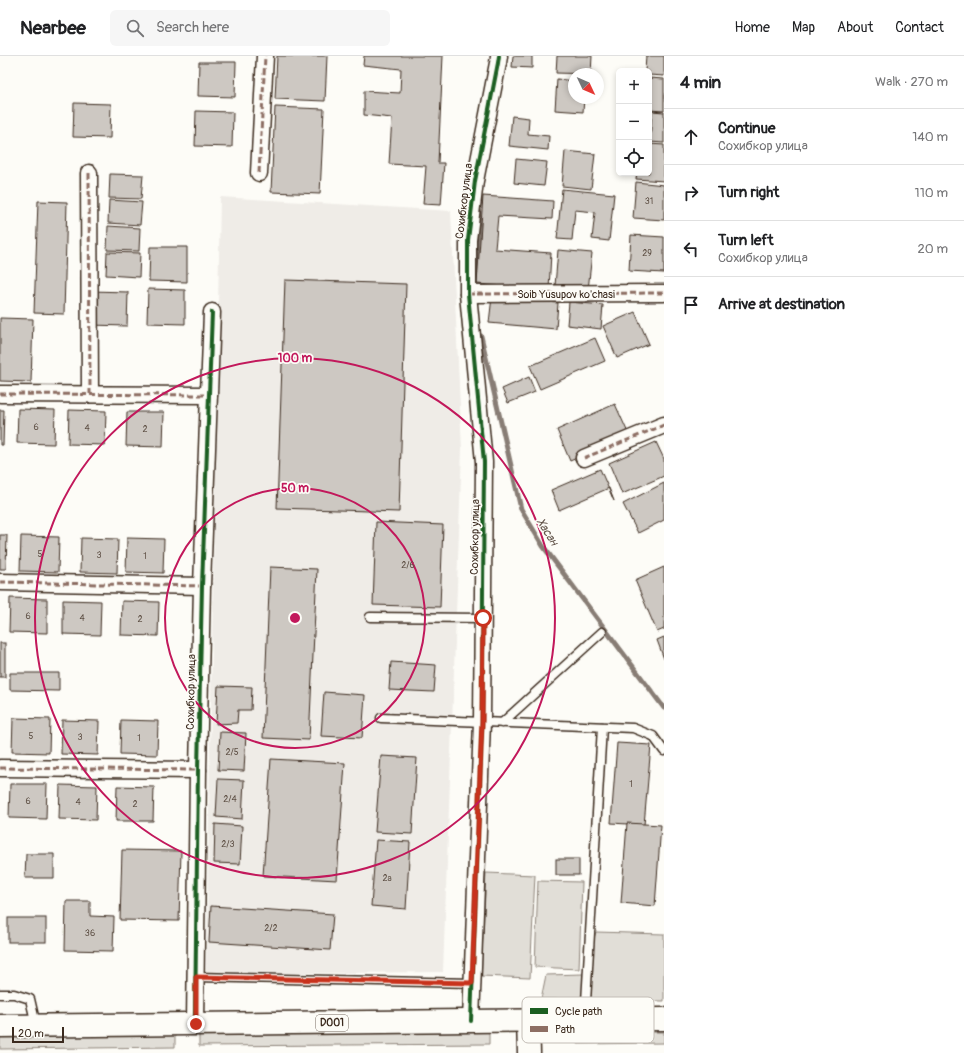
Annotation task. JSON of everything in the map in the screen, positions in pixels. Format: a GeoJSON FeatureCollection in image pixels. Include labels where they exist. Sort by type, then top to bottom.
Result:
{"type":"FeatureCollection","features":[{"type":"Feature","properties":{"kind":"highway","name":"D001"},"geometry":{"type":"LineString","coordinates":[[654,1019],[664,1019]]}},
{"type":"Feature","properties":{"kind":"highway","name":"D001"},"geometry":{"type":"LineString","coordinates":[[0,1026],[522,1021]]}},
{"type":"Feature","properties":{"kind":"highway"},"geometry":{"type":"LineString","coordinates":[[529,1043],[529,1053]]}},
{"type":"Feature","properties":{"kind":"street"},"geometry":{"type":"LineString","coordinates":[[259,173],[265,56]]}},
{"type":"Feature","properties":{"kind":"street","name":"Сохибкор улица"},"geometry":{"type":"LineString","coordinates":[[470,1021],[482,722],[484,462],[468,294],[468,240],[475,180],[499,56]]}},
{"type":"Feature","properties":{"kind":"street"},"geometry":{"type":"LineString","coordinates":[[89,173],[90,394]]}},
{"type":"Feature","properties":{"kind":"street","name":"Soib Yusupov ko'chasi"},"geometry":{"type":"LineString","coordinates":[[468,294],[664,293]]}},
{"type":"Feature","properties":{"kind":"street","name":"Сохибкор улица"},"geometry":{"type":"LineString","coordinates":[[196,1024],[198,770],[202,586],[212,312]]}},
{"type":"Feature","properties":{"kind":"street"},"geometry":{"type":"LineString","coordinates":[[0,394],[209,395]]}},
{"type":"Feature","properties":{"kind":"street"},"geometry":{"type":"LineString","coordinates":[[584,458],[664,425]]}},
{"type":"Feature","properties":{"kind":"street"},"geometry":{"type":"LineString","coordinates":[[0,582],[202,586]]}},
{"type":"Feature","properties":{"kind":"street"},"geometry":{"type":"LineString","coordinates":[[0,768],[198,770]]}},
{"type":"Feature","properties":{"kind":"lane"},"geometry":{"type":"LineString","coordinates":[[370,617],[483,618]]}},
{"type":"Feature","properties":{"kind":"lane"},"geometry":{"type":"LineString","coordinates":[[502,723],[602,632]]}},
{"type":"Feature","properties":{"kind":"lane"},"geometry":{"type":"LineString","coordinates":[[381,718],[633,728],[653,736],[664,751]]}},
{"type":"Feature","properties":{"kind":"lane"},"geometry":{"type":"LineString","coordinates":[[586,997],[602,727]]}},
{"type":"Feature","properties":{"kind":"lane"},"geometry":{"type":"LineString","coordinates":[[196,977],[472,983]]}},
{"type":"Feature","properties":{"kind":"lane"},"geometry":{"type":"LineString","coordinates":[[0,994],[14,994],[30,999],[37,1026]]}},
{"type":"Feature","properties":{"kind":"shaded area"},"geometry":{"type":"Polygon","coordinates":[[[220,197],[451,211],[462,449],[443,972],[206,974],[220,197]]]}},
{"type":"Feature","properties":{"kind":"shaded area"},"geometry":{"type":"Polygon","coordinates":[[[486,873],[535,875],[530,978],[481,976],[486,873]]]}},
{"type":"Feature","properties":{"kind":"shaded area"},"geometry":{"type":"Polygon","coordinates":[[[538,881],[582,882],[579,969],[535,967],[538,881]]]}},
{"type":"Feature","properties":{"kind":"shaded area"},"geometry":{"type":"Polygon","coordinates":[[[596,932],[664,934],[664,1001],[654,1001],[654,997],[541,997],[546,975],[583,974],[596,932]]]}},
{"type":"Feature","properties":{"kind":"shaded area"},"geometry":{"type":"Polygon","coordinates":[[[489,1032],[489,1044],[199,1046],[199,1034],[489,1032]]]}},
{"type":"Feature","properties":{"kind":"shaded area"},"geometry":{"type":"Polygon","coordinates":[[[654,1032],[664,1032],[664,1043],[577,1044],[654,1043],[654,1032]]]}},
{"type":"Feature","properties":{"kind":"shaded area"},"geometry":{"type":"Polygon","coordinates":[[[175,1035],[175,1047],[0,1049],[0,1036],[175,1035]]]}},
{"type":"Feature","properties":{"kind":"building"},"geometry":{"type":"Polygon","coordinates":[[[277,56],[327,56],[325,101],[275,99],[277,56]]]}},
{"type":"Feature","properties":{"kind":"building"},"geometry":{"type":"Polygon","coordinates":[[[364,56],[443,56],[438,163],[444,163],[441,205],[423,204],[426,166],[389,164],[392,118],[364,115],[364,91],[400,93],[401,69],[363,65],[364,56]]]}},
{"type":"Feature","properties":{"kind":"building"},"geometry":{"type":"Polygon","coordinates":[[[513,56],[532,56],[532,68],[512,67],[513,56]]]}},
{"type":"Feature","properties":{"kind":"building"},"geometry":{"type":"Polygon","coordinates":[[[557,56],[592,56],[591,68],[568,68],[568,73],[556,73],[557,56]]]}},
{"type":"Feature","properties":{"kind":"building"},"geometry":{"type":"Polygon","coordinates":[[[646,56],[664,56],[664,76],[652,75],[652,68],[645,68],[646,56]]]}},
{"type":"Feature","properties":{"kind":"building"},"geometry":{"type":"Polygon","coordinates":[[[199,62],[236,62],[235,97],[198,96],[199,62]]]}},
{"type":"Feature","properties":{"kind":"building"},"geometry":{"type":"Polygon","coordinates":[[[652,78],[664,79],[664,111],[652,110],[652,78]]]}},
{"type":"Feature","properties":{"kind":"building"},"geometry":{"type":"Polygon","coordinates":[[[557,79],[568,80],[568,104],[584,104],[583,112],[555,110],[557,79]]]}},
{"type":"Feature","properties":{"kind":"building"},"geometry":{"type":"Polygon","coordinates":[[[74,103],[111,104],[110,138],[73,137],[74,103]]]}},
{"type":"Feature","properties":{"kind":"building"},"geometry":{"type":"Polygon","coordinates":[[[275,107],[324,109],[320,194],[271,192],[275,107]]]}},
{"type":"Feature","properties":{"kind":"building"},"geometry":{"type":"Polygon","coordinates":[[[196,111],[233,112],[232,147],[195,146],[196,111]]]}},
{"type":"Feature","properties":{"kind":"building"},"geometry":{"type":"Polygon","coordinates":[[[652,111],[664,112],[664,143],[652,142],[652,111]]]}},
{"type":"Feature","properties":{"kind":"building"},"geometry":{"type":"Polygon","coordinates":[[[512,116],[529,118],[528,134],[549,136],[548,150],[509,146],[512,116]]]}},
{"type":"Feature","properties":{"kind":"building"},"geometry":{"type":"Polygon","coordinates":[[[652,144],[664,145],[664,181],[636,179],[636,176],[652,176],[652,144]]]}},
{"type":"Feature","properties":{"kind":"building"},"geometry":{"type":"Polygon","coordinates":[[[565,151],[595,154],[591,189],[562,186],[565,151]]]}},
{"type":"Feature","properties":{"kind":"building"},"geometry":{"type":"Polygon","coordinates":[[[516,159],[547,162],[544,186],[514,183],[516,159]]]}},
{"type":"Feature","properties":{"kind":"building"},"geometry":{"type":"Polygon","coordinates":[[[110,174],[143,175],[141,199],[109,198],[110,174]]]}},
{"type":"Feature","properties":{"kind":"building"},"geometry":{"type":"Polygon","coordinates":[[[636,182],[664,185],[664,220],[633,218],[636,182]]]}},
{"type":"Feature","properties":{"kind":"building"},"geometry":{"type":"Polygon","coordinates":[[[562,189],[614,194],[609,241],[592,239],[595,212],[575,210],[572,240],[557,239],[562,189]]]}},
{"type":"Feature","properties":{"kind":"building"},"geometry":{"type":"Polygon","coordinates":[[[483,196],[553,201],[552,219],[498,216],[495,249],[551,253],[549,289],[477,284],[483,196]]]}},
{"type":"Feature","properties":{"kind":"building"},"geometry":{"type":"Polygon","coordinates":[[[109,200],[142,202],[140,225],[108,223],[109,200]]]}},
{"type":"Feature","properties":{"kind":"building"},"geometry":{"type":"Polygon","coordinates":[[[38,201],[67,202],[64,314],[34,313],[38,201]]]}},
{"type":"Feature","properties":{"kind":"building"},"geometry":{"type":"Polygon","coordinates":[[[108,226],[140,228],[139,251],[107,250],[108,226]]]}},
{"type":"Feature","properties":{"kind":"building"},"geometry":{"type":"Polygon","coordinates":[[[631,235],[664,237],[664,273],[629,271],[631,235]]]}},
{"type":"Feature","properties":{"kind":"building"},"geometry":{"type":"Polygon","coordinates":[[[150,247],[187,247],[187,282],[149,281],[150,247]]]}},
{"type":"Feature","properties":{"kind":"building"},"geometry":{"type":"Polygon","coordinates":[[[558,250],[592,253],[588,290],[555,286],[558,250]]]}},
{"type":"Feature","properties":{"kind":"building"},"geometry":{"type":"Polygon","coordinates":[[[107,252],[140,253],[139,277],[106,275],[107,252]]]}},
{"type":"Feature","properties":{"kind":"building"},"geometry":{"type":"Polygon","coordinates":[[[285,280],[406,284],[399,512],[277,508],[285,280]]]}},
{"type":"Feature","properties":{"kind":"building"},"geometry":{"type":"Polygon","coordinates":[[[148,289],[185,290],[185,324],[147,323],[148,289]]]}},
{"type":"Feature","properties":{"kind":"building"},"geometry":{"type":"Polygon","coordinates":[[[91,291],[128,292],[127,326],[90,325],[91,291]]]}},
{"type":"Feature","properties":{"kind":"building"},"geometry":{"type":"Polygon","coordinates":[[[492,297],[558,303],[556,329],[489,323],[492,297]]]}},
{"type":"Feature","properties":{"kind":"building"},"geometry":{"type":"Polygon","coordinates":[[[569,302],[603,305],[601,329],[567,325],[569,302]]]}},
{"type":"Feature","properties":{"kind":"building"},"geometry":{"type":"Polygon","coordinates":[[[635,312],[649,344],[617,358],[603,326],[635,312]]]}},
{"type":"Feature","properties":{"kind":"building"},"geometry":{"type":"Polygon","coordinates":[[[0,318],[33,319],[31,382],[0,381],[0,318]]]}},
{"type":"Feature","properties":{"kind":"building"},"geometry":{"type":"Polygon","coordinates":[[[595,338],[605,361],[540,389],[530,366],[595,338]]]}},
{"type":"Feature","properties":{"kind":"building"},"geometry":{"type":"Polygon","coordinates":[[[529,377],[535,392],[508,403],[502,389],[529,377]]]}},
{"type":"Feature","properties":{"kind":"building"},"geometry":{"type":"Polygon","coordinates":[[[615,404],[629,435],[570,461],[557,430],[615,404]]]}},
{"type":"Feature","properties":{"kind":"building"},"geometry":{"type":"Polygon","coordinates":[[[18,409],[55,410],[54,444],[17,443],[18,409]]]}},
{"type":"Feature","properties":{"kind":"building"},"geometry":{"type":"Polygon","coordinates":[[[0,410],[4,410],[3,445],[0,445],[0,410]]]}},
{"type":"Feature","properties":{"kind":"building"},"geometry":{"type":"Polygon","coordinates":[[[69,410],[106,411],[105,445],[68,444],[69,410]]]}},
{"type":"Feature","properties":{"kind":"building"},"geometry":{"type":"Polygon","coordinates":[[[127,412],[164,412],[163,447],[126,446],[127,412]]]}},
{"type":"Feature","properties":{"kind":"building"},"geometry":{"type":"Polygon","coordinates":[[[656,442],[664,459],[664,476],[622,494],[609,463],[656,442]]]}},
{"type":"Feature","properties":{"kind":"building"},"geometry":{"type":"Polygon","coordinates":[[[600,469],[608,488],[559,510],[551,490],[600,469]]]}},
{"type":"Feature","properties":{"kind":"building"},"geometry":{"type":"Polygon","coordinates":[[[664,483],[664,520],[638,533],[623,504],[664,483]]]}},
{"type":"Feature","properties":{"kind":"building"},"geometry":{"type":"Polygon","coordinates":[[[376,522],[443,525],[440,607],[373,605],[376,522]]]}},
{"type":"Feature","properties":{"kind":"building"},"geometry":{"type":"Polygon","coordinates":[[[0,535],[7,535],[6,569],[0,569],[0,535]]]}},
{"type":"Feature","properties":{"kind":"building"},"geometry":{"type":"Polygon","coordinates":[[[21,536],[59,537],[58,572],[20,571],[21,536]]]}},
{"type":"Feature","properties":{"kind":"building"},"geometry":{"type":"Polygon","coordinates":[[[81,538],[118,539],[117,573],[80,572],[81,538]]]}},
{"type":"Feature","properties":{"kind":"building"},"geometry":{"type":"Polygon","coordinates":[[[127,538],[164,539],[163,573],[126,572],[127,538]]]}},
{"type":"Feature","properties":{"kind":"building"},"geometry":{"type":"Polygon","coordinates":[[[270,567],[317,569],[309,740],[263,738],[270,567]]]}},
{"type":"Feature","properties":{"kind":"building"},"geometry":{"type":"Polygon","coordinates":[[[664,567],[664,629],[657,632],[635,580],[664,567]]]}},
{"type":"Feature","properties":{"kind":"building"},"geometry":{"type":"Polygon","coordinates":[[[10,598],[47,599],[47,633],[9,632],[10,598]]]}},
{"type":"Feature","properties":{"kind":"building"},"geometry":{"type":"Polygon","coordinates":[[[63,600],[101,601],[100,635],[63,634],[63,600]]]}},
{"type":"Feature","properties":{"kind":"building"},"geometry":{"type":"Polygon","coordinates":[[[122,601],[159,602],[158,636],[121,635],[122,601]]]}},
{"type":"Feature","properties":{"kind":"building"},"geometry":{"type":"Polygon","coordinates":[[[664,637],[664,659],[657,640],[664,637]]]}},
{"type":"Feature","properties":{"kind":"building"},"geometry":{"type":"Polygon","coordinates":[[[0,643],[5,643],[5,677],[0,677],[0,643]]]}},
{"type":"Feature","properties":{"kind":"building"},"geometry":{"type":"Polygon","coordinates":[[[391,662],[436,665],[434,692],[389,690],[391,662]]]}},
{"type":"Feature","properties":{"kind":"building"},"geometry":{"type":"Polygon","coordinates":[[[10,673],[59,673],[59,691],[10,690],[10,673]]]}},
{"type":"Feature","properties":{"kind":"building"},"geometry":{"type":"Polygon","coordinates":[[[218,686],[252,687],[251,710],[238,710],[237,723],[216,724],[218,686]]]}},
{"type":"Feature","properties":{"kind":"building"},"geometry":{"type":"Polygon","coordinates":[[[324,692],[365,695],[362,738],[321,736],[324,692]]]}},
{"type":"Feature","properties":{"kind":"building"},"geometry":{"type":"Polygon","coordinates":[[[13,718],[50,719],[49,753],[12,752],[13,718]]]}},
{"type":"Feature","properties":{"kind":"building"},"geometry":{"type":"Polygon","coordinates":[[[62,720],[99,721],[98,755],[61,754],[62,720]]]}},
{"type":"Feature","properties":{"kind":"building"},"geometry":{"type":"Polygon","coordinates":[[[121,720],[158,721],[157,755],[120,754],[121,720]]]}},
{"type":"Feature","properties":{"kind":"building"},"geometry":{"type":"Polygon","coordinates":[[[220,732],[246,733],[244,771],[218,770],[220,732]]]}},
{"type":"Feature","properties":{"kind":"building"},"geometry":{"type":"Polygon","coordinates":[[[617,743],[651,745],[644,825],[611,823],[617,743]]]}},
{"type":"Feature","properties":{"kind":"building"},"geometry":{"type":"Polygon","coordinates":[[[381,756],[417,758],[412,834],[375,832],[381,756]]]}},
{"type":"Feature","properties":{"kind":"building"},"geometry":{"type":"Polygon","coordinates":[[[271,759],[345,763],[337,880],[263,876],[271,759]]]}},
{"type":"Feature","properties":{"kind":"building"},"geometry":{"type":"Polygon","coordinates":[[[218,779],[244,780],[242,819],[216,817],[218,779]]]}},
{"type":"Feature","properties":{"kind":"building"},"geometry":{"type":"Polygon","coordinates":[[[10,784],[47,784],[46,819],[9,818],[10,784]]]}},
{"type":"Feature","properties":{"kind":"building"},"geometry":{"type":"Polygon","coordinates":[[[60,785],[97,786],[96,820],[59,819],[60,785]]]}},
{"type":"Feature","properties":{"kind":"building"},"geometry":{"type":"Polygon","coordinates":[[[117,786],[154,787],[153,821],[116,821],[117,786]]]}},
{"type":"Feature","properties":{"kind":"building"},"geometry":{"type":"Polygon","coordinates":[[[627,823],[661,825],[655,906],[621,903],[627,823]]]}},
{"type":"Feature","properties":{"kind":"building"},"geometry":{"type":"Polygon","coordinates":[[[215,824],[242,826],[240,864],[214,863],[215,824]]]}},
{"type":"Feature","properties":{"kind":"building"},"geometry":{"type":"Polygon","coordinates":[[[376,840],[410,842],[406,909],[371,906],[376,840]]]}},
{"type":"Feature","properties":{"kind":"building"},"geometry":{"type":"Polygon","coordinates":[[[122,850],[181,851],[179,921],[120,920],[122,850]]]}},
{"type":"Feature","properties":{"kind":"building"},"geometry":{"type":"Polygon","coordinates":[[[26,854],[54,854],[54,878],[25,878],[26,854]]]}},
{"type":"Feature","properties":{"kind":"building"},"geometry":{"type":"Polygon","coordinates":[[[556,859],[579,859],[579,875],[556,875],[556,859]]]}},
{"type":"Feature","properties":{"kind":"building"},"geometry":{"type":"Polygon","coordinates":[[[66,901],[90,901],[90,916],[114,917],[113,951],[65,950],[66,901]]]}},
{"type":"Feature","properties":{"kind":"building"},"geometry":{"type":"Polygon","coordinates":[[[211,906],[333,914],[330,950],[209,942],[211,906]]]}},
{"type":"Feature","properties":{"kind":"building"},"geometry":{"type":"Polygon","coordinates":[[[8,918],[46,918],[46,942],[8,942],[8,918]]]}},
{"type":"Feature","properties":{"kind":"waterway","name":"Хасан"},"geometry":{"type":"LineString","coordinates":[[477,280],[479,211]]}},
{"type":"Feature","properties":{"kind":"waterway","name":"Хасан"},"geometry":{"type":"LineString","coordinates":[[481,336],[521,509],[543,546],[664,708]]}},
{"type":"Feature","properties":{"kind":"marked path"},"geometry":{"type":"LineString","coordinates":[[259,173],[265,56]]}},
{"type":"Feature","properties":{"kind":"marked path"},"geometry":{"type":"LineString","coordinates":[[89,173],[90,394]]}},
{"type":"Feature","properties":{"kind":"marked path"},"geometry":{"type":"LineString","coordinates":[[468,294],[664,293]]}},
{"type":"Feature","properties":{"kind":"marked path"},"geometry":{"type":"LineString","coordinates":[[0,394],[209,395]]}},
{"type":"Feature","properties":{"kind":"marked path"},"geometry":{"type":"LineString","coordinates":[[584,458],[664,425]]}},
{"type":"Feature","properties":{"kind":"marked path"},"geometry":{"type":"LineString","coordinates":[[0,582],[202,586]]}},
{"type":"Feature","properties":{"kind":"marked path"},"geometry":{"type":"LineString","coordinates":[[0,768],[198,770]]}},
{"type":"Feature","properties":{"kind":"cycle path"},"geometry":{"type":"LineString","coordinates":[[471,1021],[482,722],[484,462],[468,294],[468,240],[475,181],[499,56]]}},
{"type":"Feature","properties":{"kind":"cycle path"},"geometry":{"type":"LineString","coordinates":[[195,1024],[202,586],[212,312]]}},
{"type":"Feature","properties":{"kind":"route"},"geometry":{"type":"LineString","coordinates":[[196,1024],[196,977],[472,983],[482,722],[483,618]]}}]}
